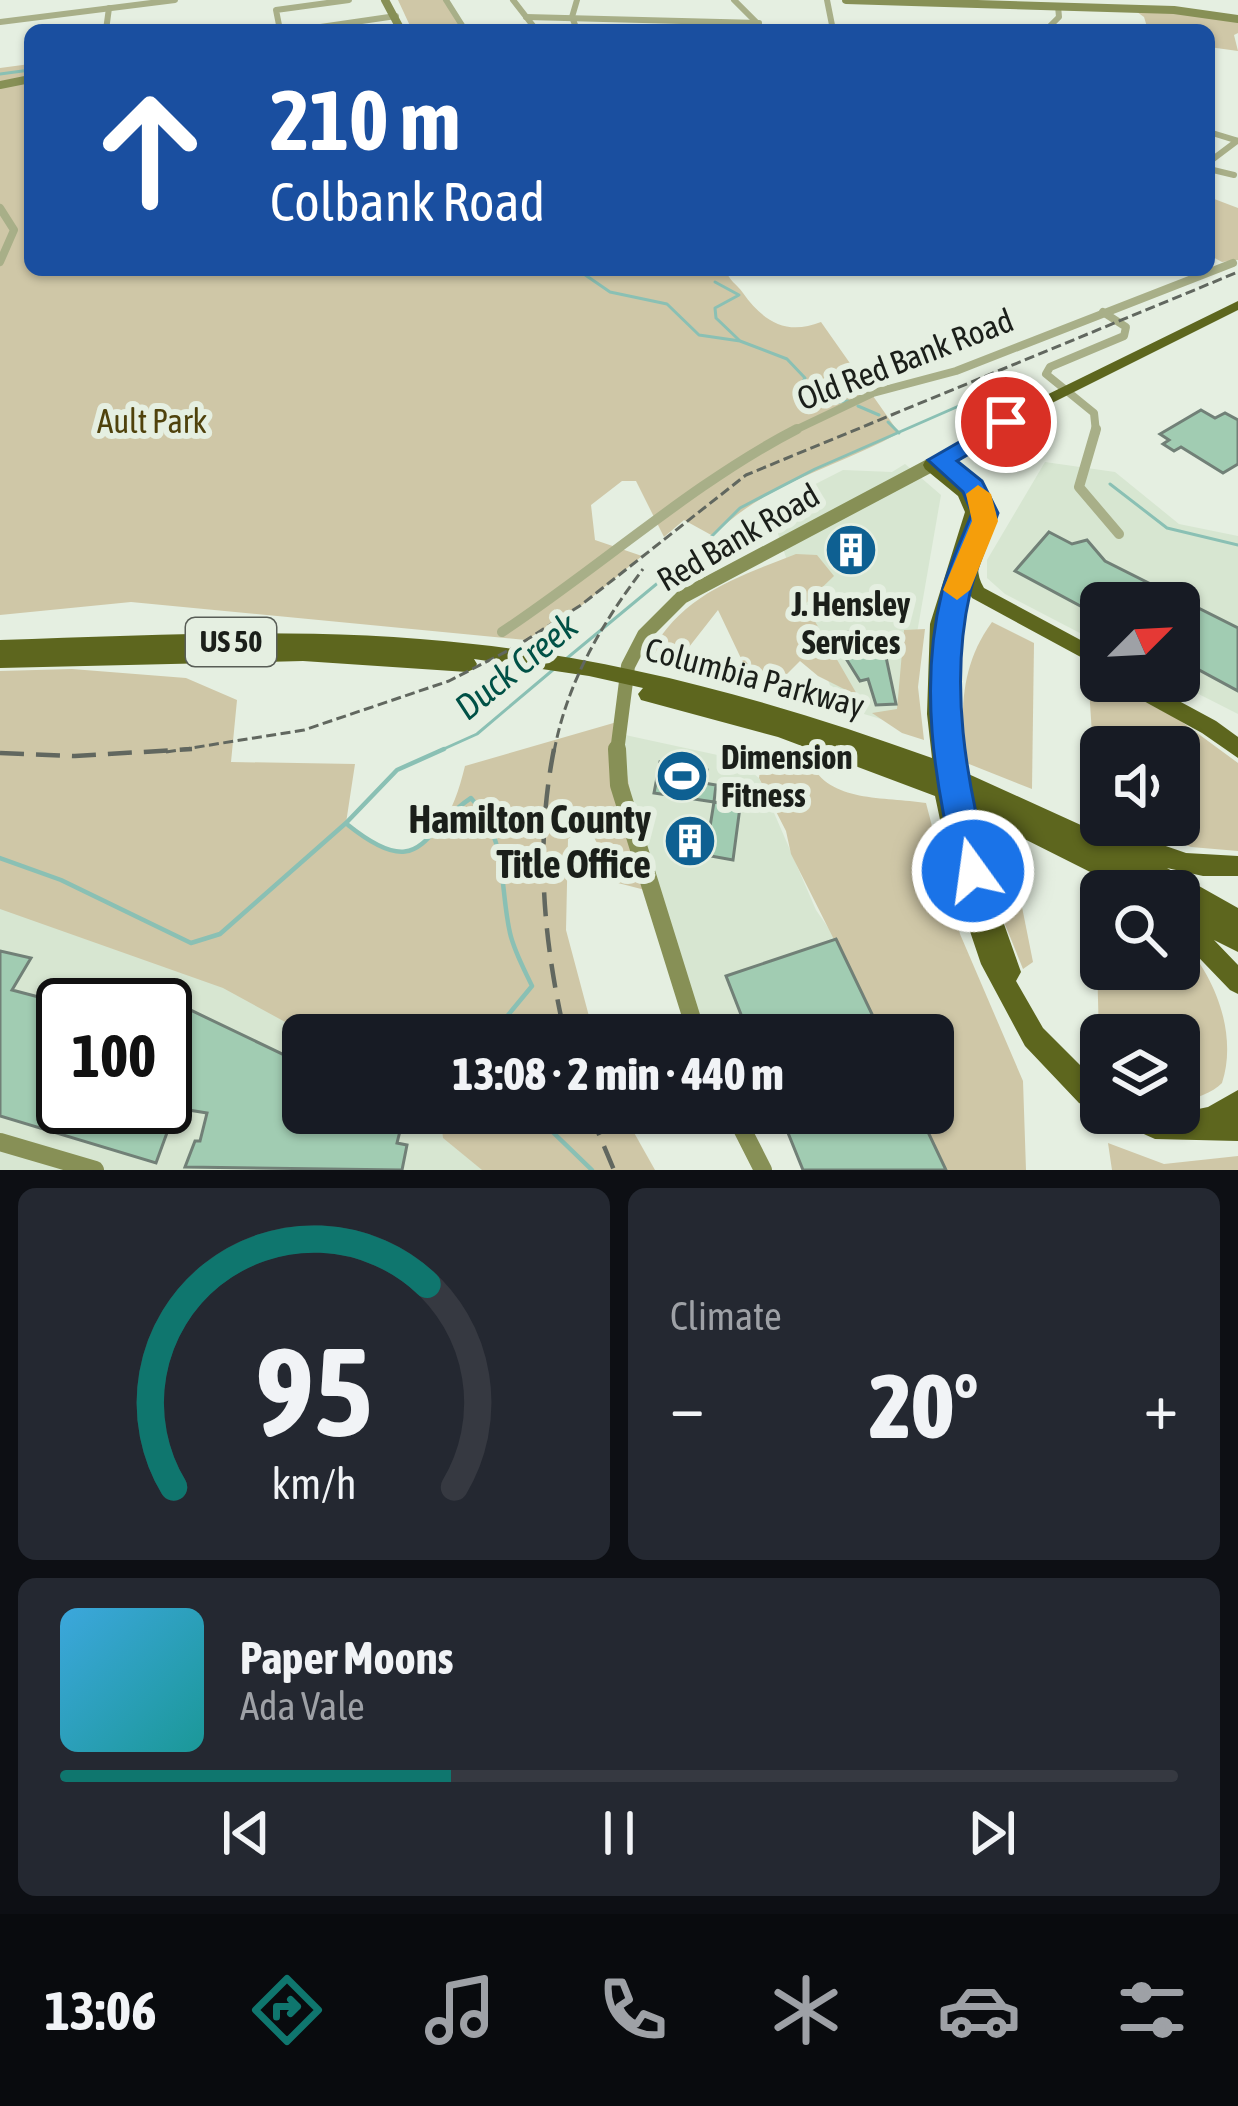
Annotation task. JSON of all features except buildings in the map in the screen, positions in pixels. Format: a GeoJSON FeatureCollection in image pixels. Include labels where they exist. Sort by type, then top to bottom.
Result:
{"type":"FeatureCollection","features":[{"type":"Feature","properties":{"kind":"highway","name":"Red Bank Road"},"geometry":{"type":"LineString","coordinates":[[935,462],[1238,305]]}},
{"type":"Feature","properties":{"kind":"highway"},"geometry":{"type":"LineString","coordinates":[[935,462],[973,487],[984,505],[985,521],[951,589],[946,665],[951,782],[973,871],[1014,987],[1031,1021],[1066,1072],[1080,1083]]}},
{"type":"Feature","properties":{"kind":"highway"},"geometry":{"type":"LineString","coordinates":[[935,462],[965,493],[973,512],[938,625],[935,691],[941,778],[973,918],[1024,1033],[1076,1097],[1131,1130],[1176,1138],[1238,1128]]}},
{"type":"Feature","properties":{"kind":"highway"},"geometry":{"type":"LineString","coordinates":[[968,559],[970,582],[978,592],[1080,652]]}},
{"type":"Feature","properties":{"kind":"highway"},"geometry":{"type":"LineString","coordinates":[[951,589],[1080,654]]}},
{"type":"Feature","properties":{"kind":"highway","name":"Columbia Parkway"},"geometry":{"type":"LineString","coordinates":[[0,647],[285,640],[460,657],[656,689],[799,737],[988,787],[1238,920]]}},
{"type":"Feature","properties":{"kind":"highway","name":"Columbia Parkway"},"geometry":{"type":"LineString","coordinates":[[0,660],[303,654],[460,657]]}},
{"type":"Feature","properties":{"kind":"highway"},"geometry":{"type":"LineString","coordinates":[[1163,702],[1238,749]]}},
{"type":"Feature","properties":{"kind":"highway"},"geometry":{"type":"LineString","coordinates":[[1184,702],[1238,730]]}},
{"type":"Feature","properties":{"kind":"highway","name":"Columbia Parkway"},"geometry":{"type":"LineString","coordinates":[[900,762],[1107,870]]}},
{"type":"Feature","properties":{"kind":"highway"},"geometry":{"type":"LineString","coordinates":[[988,787],[1147,852],[1204,866],[1238,866]]}},
{"type":"Feature","properties":{"kind":"highway"},"geometry":{"type":"LineString","coordinates":[[1200,919],[1238,941]]}},
{"type":"Feature","properties":{"kind":"highway"},"geometry":{"type":"LineString","coordinates":[[1200,942],[1238,982]]}},
{"type":"Feature","properties":{"kind":"highway"},"geometry":{"type":"LineString","coordinates":[[1200,1123],[1238,1103]]}},
{"type":"Feature","properties":{"kind":"street"},"geometry":{"type":"LineString","coordinates":[[0,22],[175,0]]}},
{"type":"Feature","properties":{"kind":"street"},"geometry":{"type":"LineString","coordinates":[[279,24],[276,10],[350,0]]}},
{"type":"Feature","properties":{"kind":"street"},"geometry":{"type":"LineString","coordinates":[[385,0],[399,24]]}},
{"type":"Feature","properties":{"kind":"street"},"geometry":{"type":"LineString","coordinates":[[513,0],[532,24]]}},
{"type":"Feature","properties":{"kind":"street"},"geometry":{"type":"LineString","coordinates":[[575,24],[577,0]]}},
{"type":"Feature","properties":{"kind":"street"},"geometry":{"type":"LineString","coordinates":[[734,0],[759,24]]}},
{"type":"Feature","properties":{"kind":"street"},"geometry":{"type":"LineString","coordinates":[[846,0],[1174,10],[1238,19]]}},
{"type":"Feature","properties":{"kind":"street"},"geometry":{"type":"LineString","coordinates":[[1052,24],[1059,17],[1058,6]]}},
{"type":"Feature","properties":{"kind":"street"},"geometry":{"type":"LineString","coordinates":[[107,24],[109,8]]}},
{"type":"Feature","properties":{"kind":"street"},"geometry":{"type":"LineString","coordinates":[[342,24],[397,16]]}},
{"type":"Feature","properties":{"kind":"street"},"geometry":{"type":"LineString","coordinates":[[526,17],[705,24]]}},
{"type":"Feature","properties":{"kind":"street"},"geometry":{"type":"LineString","coordinates":[[1215,161],[1238,141]]}},
{"type":"Feature","properties":{"kind":"street"},"geometry":{"type":"LineString","coordinates":[[1215,168],[1234,175]]}},
{"type":"Feature","properties":{"kind":"street"},"geometry":{"type":"LineString","coordinates":[[0,208],[14,230],[0,262]]}},
{"type":"Feature","properties":{"kind":"street","name":"Old Red Bank Road"},"geometry":{"type":"LineString","coordinates":[[1215,270],[1233,263]]}},
{"type":"Feature","properties":{"kind":"street","name":"Old Red Bank Road"},"geometry":{"type":"LineString","coordinates":[[502,632],[722,473],[792,431],[873,393],[956,371],[1199,276]]}},
{"type":"Feature","properties":{"kind":"street"},"geometry":{"type":"LineString","coordinates":[[1103,312],[1128,332],[1047,369],[1048,377],[1096,419],[1079,487],[1119,535]]}},
{"type":"Feature","properties":{"kind":"street","name":"Red Bank Road"},"geometry":{"type":"LineString","coordinates":[[690,1014],[619,785],[616,733],[628,666],[644,635],[682,597],[935,462]]}},
{"type":"Feature","properties":{"kind":"street"},"geometry":{"type":"LineString","coordinates":[[745,1134],[763,1170]]}},
{"type":"Feature","properties":{"kind":"street"},"geometry":{"type":"LineString","coordinates":[[0,1142],[95,1170]]}},
{"type":"Feature","properties":{"kind":"shaded area"},"geometry":{"type":"Polygon","coordinates":[[[1045,462],[1115,472],[1179,524],[1238,536],[1238,714],[1200,695],[1200,582],[1080,582],[1080,633],[1005,594],[987,578],[987,560],[1045,462]]]}},
{"type":"Feature","properties":{"kind":"shaded area"},"geometry":{"type":"Polygon","coordinates":[[[905,464],[941,495],[901,725],[837,706],[778,534],[788,498],[843,470],[892,472],[905,464]]]}},
{"type":"Feature","properties":{"kind":"shaded area"},"geometry":{"type":"Polygon","coordinates":[[[616,733],[736,759],[759,778],[816,910],[836,939],[872,1014],[690,1014],[624,812],[616,733]]]}},
{"type":"Feature","properties":{"kind":"shaded area"},"geometry":{"type":"Polygon","coordinates":[[[0,898],[296,1014],[282,1014],[282,1134],[494,1134],[504,1170],[0,1170],[0,898]]]}},
{"type":"Feature","properties":{"kind":"green space"},"geometry":{"type":"Polygon","coordinates":[[[398,0],[446,0],[461,24],[409,24],[398,0]]]}},
{"type":"Feature","properties":{"kind":"green space"},"geometry":{"type":"Polygon","coordinates":[[[1133,9],[1238,19],[1234,35],[1238,51],[1215,48],[1215,24],[1146,24],[1133,9]]]}},
{"type":"Feature","properties":{"kind":"green space","name":"Ault Park"},"geometry":{"type":"Polygon","coordinates":[[[24,65],[24,276],[729,276],[751,303],[776,323],[797,327],[821,322],[899,433],[779,489],[713,536],[684,520],[664,537],[636,481],[622,481],[591,505],[595,540],[642,556],[581,606],[526,640],[131,602],[0,615],[0,68],[24,65]]]}},
{"type":"Feature","properties":{"kind":"green space"},"geometry":{"type":"Polygon","coordinates":[[[1215,199],[1238,208],[1238,260],[1215,258],[1215,199]]]}},
{"type":"Feature","properties":{"kind":"green space"},"geometry":{"type":"Polygon","coordinates":[[[796,554],[817,555],[834,576],[805,604],[858,696],[800,661],[777,684],[758,694],[718,610],[682,656],[651,652],[695,602],[796,554]]]}},
{"type":"Feature","properties":{"kind":"green space"},"geometry":{"type":"Polygon","coordinates":[[[992,622],[1034,643],[1032,789],[964,762],[968,672],[992,622]]]}},
{"type":"Feature","properties":{"kind":"green space"},"geometry":{"type":"Polygon","coordinates":[[[925,629],[918,687],[924,740],[902,733],[872,713],[897,709],[904,630],[925,629]]]}},
{"type":"Feature","properties":{"kind":"green space"},"geometry":{"type":"Polygon","coordinates":[[[72,669],[186,678],[237,700],[231,762],[355,764],[346,823],[391,849],[409,850],[438,831],[465,766],[617,722],[649,891],[618,883],[588,826],[568,839],[566,930],[588,1014],[282,1014],[282,1020],[223,988],[0,909],[0,671],[72,669]]]}},
{"type":"Feature","properties":{"kind":"green space"},"geometry":{"type":"Polygon","coordinates":[[[1090,702],[1145,702],[1188,726],[1091,726],[1090,702]]]}},
{"type":"Feature","properties":{"kind":"green space"},"geometry":{"type":"Polygon","coordinates":[[[1200,735],[1238,763],[1238,851],[1191,847],[1200,846],[1200,735]]]}},
{"type":"Feature","properties":{"kind":"green space"},"geometry":{"type":"Polygon","coordinates":[[[807,750],[813,767],[838,789],[926,803],[960,934],[1023,1081],[1026,1170],[946,1170],[929,1134],[954,1134],[954,1014],[871,1014],[791,854],[786,831],[759,778],[763,751],[807,750]]]}},
{"type":"Feature","properties":{"kind":"green space"},"geometry":{"type":"Polygon","coordinates":[[[975,827],[1018,844],[1015,872],[1033,962],[1023,969],[1000,912],[975,827]]]}},
{"type":"Feature","properties":{"kind":"green space"},"geometry":{"type":"Polygon","coordinates":[[[1200,965],[1225,1025],[1222,1083],[1200,1096],[1200,1014],[1098,1014],[1098,990],[1200,990],[1200,965]]]}},
{"type":"Feature","properties":{"kind":"green space"},"geometry":{"type":"Polygon","coordinates":[[[443,1134],[635,1134],[655,1170],[482,1170],[443,1134]]]}},
{"type":"Feature","properties":{"kind":"green space"},"geometry":{"type":"Polygon","coordinates":[[[1108,1143],[1164,1164],[1238,1156],[1238,1170],[1112,1170],[1108,1143]]]}},
{"type":"Feature","properties":{"kind":"waterway"},"geometry":{"type":"LineString","coordinates":[[0,74],[24,71]]}},
{"type":"Feature","properties":{"kind":"waterway"},"geometry":{"type":"LineString","coordinates":[[587,276],[610,292],[667,304],[699,335],[740,341],[787,359],[805,378],[797,391],[813,405],[848,401]]}},
{"type":"Feature","properties":{"kind":"waterway"},"geometry":{"type":"LineString","coordinates":[[715,282],[739,295],[715,308],[716,318],[739,340]]}},
{"type":"Feature","properties":{"kind":"waterway","name":"Duck Creek"},"geometry":{"type":"LineString","coordinates":[[898,432],[968,402],[1011,394]]}},
{"type":"Feature","properties":{"kind":"waterway"},"geometry":{"type":"LineString","coordinates":[[858,406],[879,415]]}},
{"type":"Feature","properties":{"kind":"waterway"},"geometry":{"type":"LineString","coordinates":[[888,422],[898,432]]}},
{"type":"Feature","properties":{"kind":"waterway","name":"Duck Creek"},"geometry":{"type":"LineString","coordinates":[[566,659],[700,548],[740,508],[898,432]]}},
{"type":"Feature","properties":{"kind":"waterway"},"geometry":{"type":"LineString","coordinates":[[1110,484],[1167,528],[1238,545]]}},
{"type":"Feature","properties":{"kind":"waterway","name":"Duck Creek"},"geometry":{"type":"LineString","coordinates":[[437,752],[477,734],[554,669]]}},
{"type":"Feature","properties":{"kind":"waterway","name":"Duck Creek"},"geometry":{"type":"LineString","coordinates":[[0,858],[61,880],[191,943],[220,934],[346,823],[397,770],[444,749]]}},
{"type":"Feature","properties":{"kind":"waterway"},"geometry":{"type":"LineString","coordinates":[[348,825],[392,851],[407,851],[419,846],[471,798],[497,845],[512,940],[532,986],[509,1014]]}},
{"type":"Feature","properties":{"kind":"waterway"},"geometry":{"type":"LineString","coordinates":[[555,1134],[592,1170]]}},
{"type":"Feature","properties":{"kind":"railway"},"geometry":{"type":"LineString","coordinates":[[181,750],[304,730],[449,681],[581,605],[746,475],[1238,272]]}},
{"type":"Feature","properties":{"kind":"railway"},"geometry":{"type":"LineString","coordinates":[[554,752],[567,702],[588,655],[643,569]]}},
{"type":"Feature","properties":{"kind":"railway"},"geometry":{"type":"LineString","coordinates":[[181,750],[192,749]]}},
{"type":"Feature","properties":{"kind":"railway"},"geometry":{"type":"LineString","coordinates":[[554,749],[543,857],[551,963],[561,1014]]}},
{"type":"Feature","properties":{"kind":"railway"},"geometry":{"type":"LineString","coordinates":[[0,753],[75,756],[181,750]]}},
{"type":"Feature","properties":{"kind":"railway"},"geometry":{"type":"LineString","coordinates":[[166,752],[181,750]]}},
{"type":"Feature","properties":{"kind":"railway"},"geometry":{"type":"LineString","coordinates":[[599,1134],[614,1170]]}},
{"type":"Feature","properties":{"kind":"slow traffic"},"geometry":{"type":"LineString","coordinates":[[957,590],[985,521],[978,494]]}},
{"type":"Feature","properties":{"kind":"place","name":"J. Hensley Services"},"geometry":{"type":"Point","coordinates":[851,550]}},
{"type":"Feature","properties":{"kind":"place","name":"Dimension Fitness"},"geometry":{"type":"Point","coordinates":[682,776]}},
{"type":"Feature","properties":{"kind":"place","name":"Hamilton County Title Office"},"geometry":{"type":"Point","coordinates":[690,841]}},
{"type":"Feature","properties":{"kind":"route"},"geometry":{"type":"LineString","coordinates":[[973,871],[951,782],[946,665],[956,592],[985,513],[973,487],[940,460],[1006,422]]}}]}
